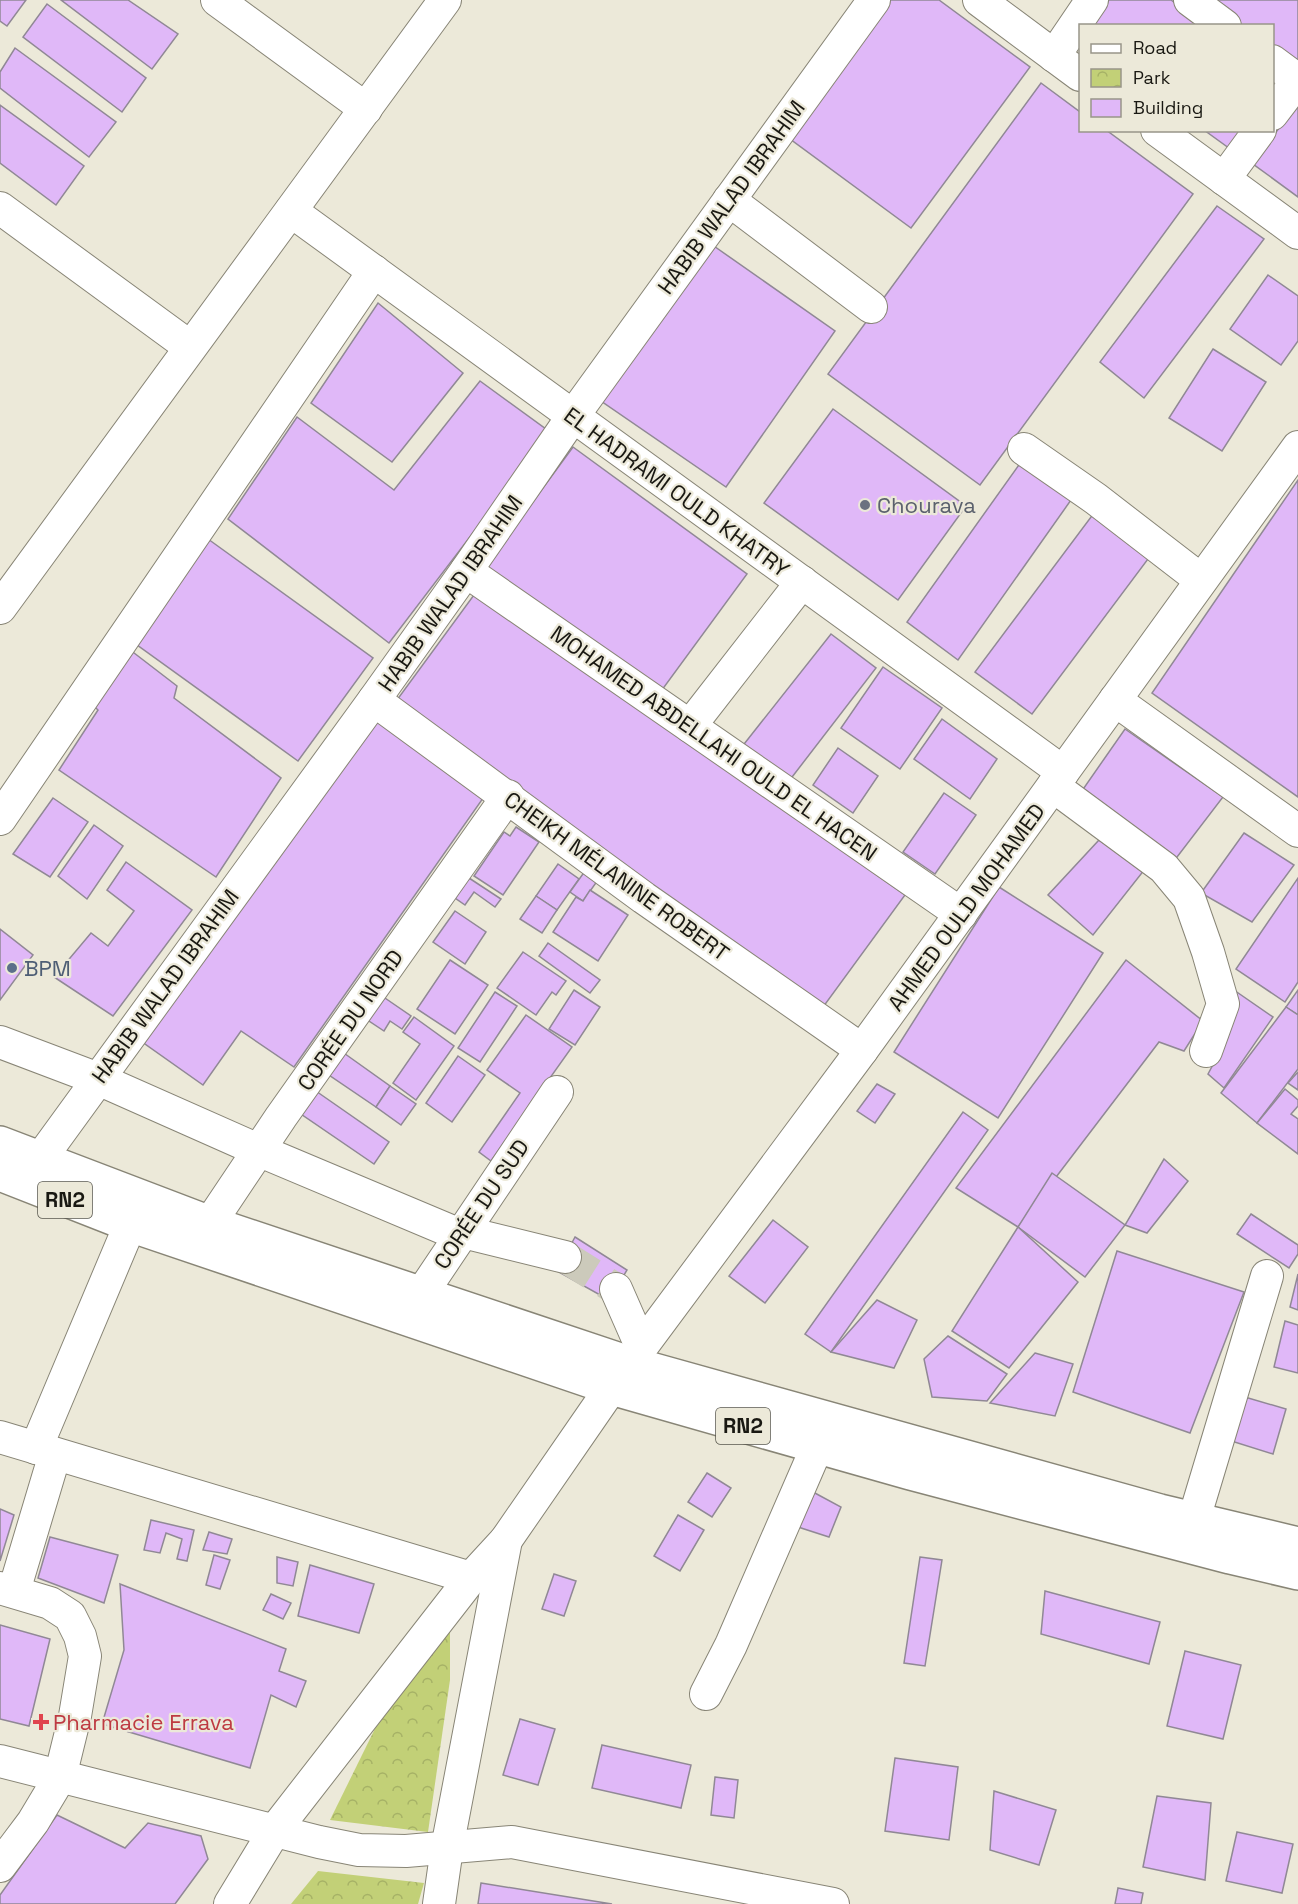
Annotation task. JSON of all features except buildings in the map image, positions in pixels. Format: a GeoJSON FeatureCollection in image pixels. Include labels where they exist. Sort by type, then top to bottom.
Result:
{"type":"FeatureCollection","features":[{"type":"Feature","properties":{"kind":"highway","name":"RN2"},"geometry":{"type":"LineString","coordinates":[[0,1143],[20,1172],[416,1306],[627,1366],[1194,1519],[1298,1544]]}},
{"type":"Feature","properties":{"kind":"highway","name":"RN2"},"geometry":{"type":"LineString","coordinates":[[627,1366],[817,1447],[1184,1545],[1298,1573]]}},
{"type":"Feature","properties":{"kind":"street"},"geometry":{"type":"LineString","coordinates":[[217,0],[366,109]]}},
{"type":"Feature","properties":{"kind":"street"},"geometry":{"type":"LineString","coordinates":[[0,608],[445,0]]}},
{"type":"Feature","properties":{"kind":"street","name":"HABIB WALAD IBRAHIM"},"geometry":{"type":"LineString","coordinates":[[20,1172],[98,1079],[374,700],[466,572],[573,416],[874,0]]}},
{"type":"Feature","properties":{"kind":"street"},"geometry":{"type":"LineString","coordinates":[[979,0],[1079,74]]}},
{"type":"Feature","properties":{"kind":"street"},"geometry":{"type":"LineString","coordinates":[[1054,56],[1092,0]]}},
{"type":"Feature","properties":{"kind":"street"},"geometry":{"type":"LineString","coordinates":[[1190,0],[1222,24]]}},
{"type":"Feature","properties":{"kind":"street"},"geometry":{"type":"LineString","coordinates":[[1274,62],[1298,80],[1274,111]]}},
{"type":"Feature","properties":{"kind":"street"},"geometry":{"type":"LineString","coordinates":[[1160,132],[1298,233]]}},
{"type":"Feature","properties":{"kind":"street"},"geometry":{"type":"LineString","coordinates":[[1224,179],[1259,132]]}},
{"type":"Feature","properties":{"kind":"street"},"geometry":{"type":"LineString","coordinates":[[729,200],[871,307]]}},
{"type":"Feature","properties":{"kind":"street"},"geometry":{"type":"LineString","coordinates":[[0,208],[190,347]]}},
{"type":"Feature","properties":{"kind":"street","name":"EL HADRAMI OULD KHATRY"},"geometry":{"type":"LineString","coordinates":[[291,211],[802,582],[1058,779],[1164,868],[1189,898],[1223,1004],[1206,1051]]}},
{"type":"Feature","properties":{"kind":"street"},"geometry":{"type":"LineString","coordinates":[[0,819],[374,271]]}},
{"type":"Feature","properties":{"kind":"street","name":"AHMED OULD MOHAMED"},"geometry":{"type":"LineString","coordinates":[[230,1904],[275,1830],[471,1578],[506,1540],[627,1366],[862,1050],[1298,447]]}},
{"type":"Feature","properties":{"kind":"street"},"geometry":{"type":"LineString","coordinates":[[1024,449],[1096,499],[1202,580]]}},
{"type":"Feature","properties":{"kind":"street","name":"MOHAMED ABDELLAHI OULD EL HACEN"},"geometry":{"type":"LineString","coordinates":[[466,572],[961,914]]}},
{"type":"Feature","properties":{"kind":"street"},"geometry":{"type":"LineString","coordinates":[[690,726],[802,582]]}},
{"type":"Feature","properties":{"kind":"street"},"geometry":{"type":"LineString","coordinates":[[1115,699],[1298,831]]}},
{"type":"Feature","properties":{"kind":"street","name":"CHEIKH MÉLANINE ROBERT"},"geometry":{"type":"LineString","coordinates":[[374,700],[508,796],[644,898],[862,1050]]}},
{"type":"Feature","properties":{"kind":"street","name":"CORÉE DU NORD"},"geometry":{"type":"LineString","coordinates":[[204,1235],[258,1150],[508,796]]}},
{"type":"Feature","properties":{"kind":"street"},"geometry":{"type":"LineString","coordinates":[[0,1042],[98,1079],[258,1150],[462,1233],[565,1257]]}},
{"type":"Feature","properties":{"kind":"street","name":"CORÉE DU SUD"},"geometry":{"type":"LineString","coordinates":[[416,1306],[557,1092]]}},
{"type":"Feature","properties":{"kind":"street"},"geometry":{"type":"LineString","coordinates":[[0,1866],[33,1822],[60,1776],[75,1716],[85,1656],[80,1636],[70,1616],[50,1603],[7,1589],[46,1451],[137,1212]]}},
{"type":"Feature","properties":{"kind":"street"},"geometry":{"type":"LineString","coordinates":[[1194,1519],[1267,1276]]}},
{"type":"Feature","properties":{"kind":"street"},"geometry":{"type":"LineString","coordinates":[[616,1289],[627,1366]]}},
{"type":"Feature","properties":{"kind":"street"},"geometry":{"type":"LineString","coordinates":[[0,1437],[471,1578]]}},
{"type":"Feature","properties":{"kind":"street"},"geometry":{"type":"LineString","coordinates":[[706,1694],[731,1645],[817,1447]]}},
{"type":"Feature","properties":{"kind":"street"},"geometry":{"type":"LineString","coordinates":[[439,1904],[447,1848],[506,1540]]}},
{"type":"Feature","properties":{"kind":"street"},"geometry":{"type":"LineString","coordinates":[[0,1761],[319,1842],[359,1850],[406,1851],[512,1842],[833,1904]]}},
{"type":"Feature","properties":{"kind":"green space"},"geometry":{"type":"Polygon","coordinates":[[[450,1628],[450,1680],[428,1832],[330,1820],[397,1684],[450,1628]]]}},
{"type":"Feature","properties":{"kind":"green space"},"geometry":{"type":"Polygon","coordinates":[[[318,1871],[424,1883],[418,1904],[291,1904],[318,1871]]]}},
{"type":"Feature","properties":{"kind":"tunnel"},"geometry":{"type":"LineString","coordinates":[[565,1257],[616,1289]]}},
{"type":"Feature","properties":{"kind":"place","name":"Chourava"},"geometry":{"type":"Point","coordinates":[865,505]}},
{"type":"Feature","properties":{"kind":"place","name":"BPM"},"geometry":{"type":"Point","coordinates":[12,968]}},
{"type":"Feature","properties":{"kind":"place","name":"Pharmacie Errava"},"geometry":{"type":"Point","coordinates":[41,1722]}}]}
